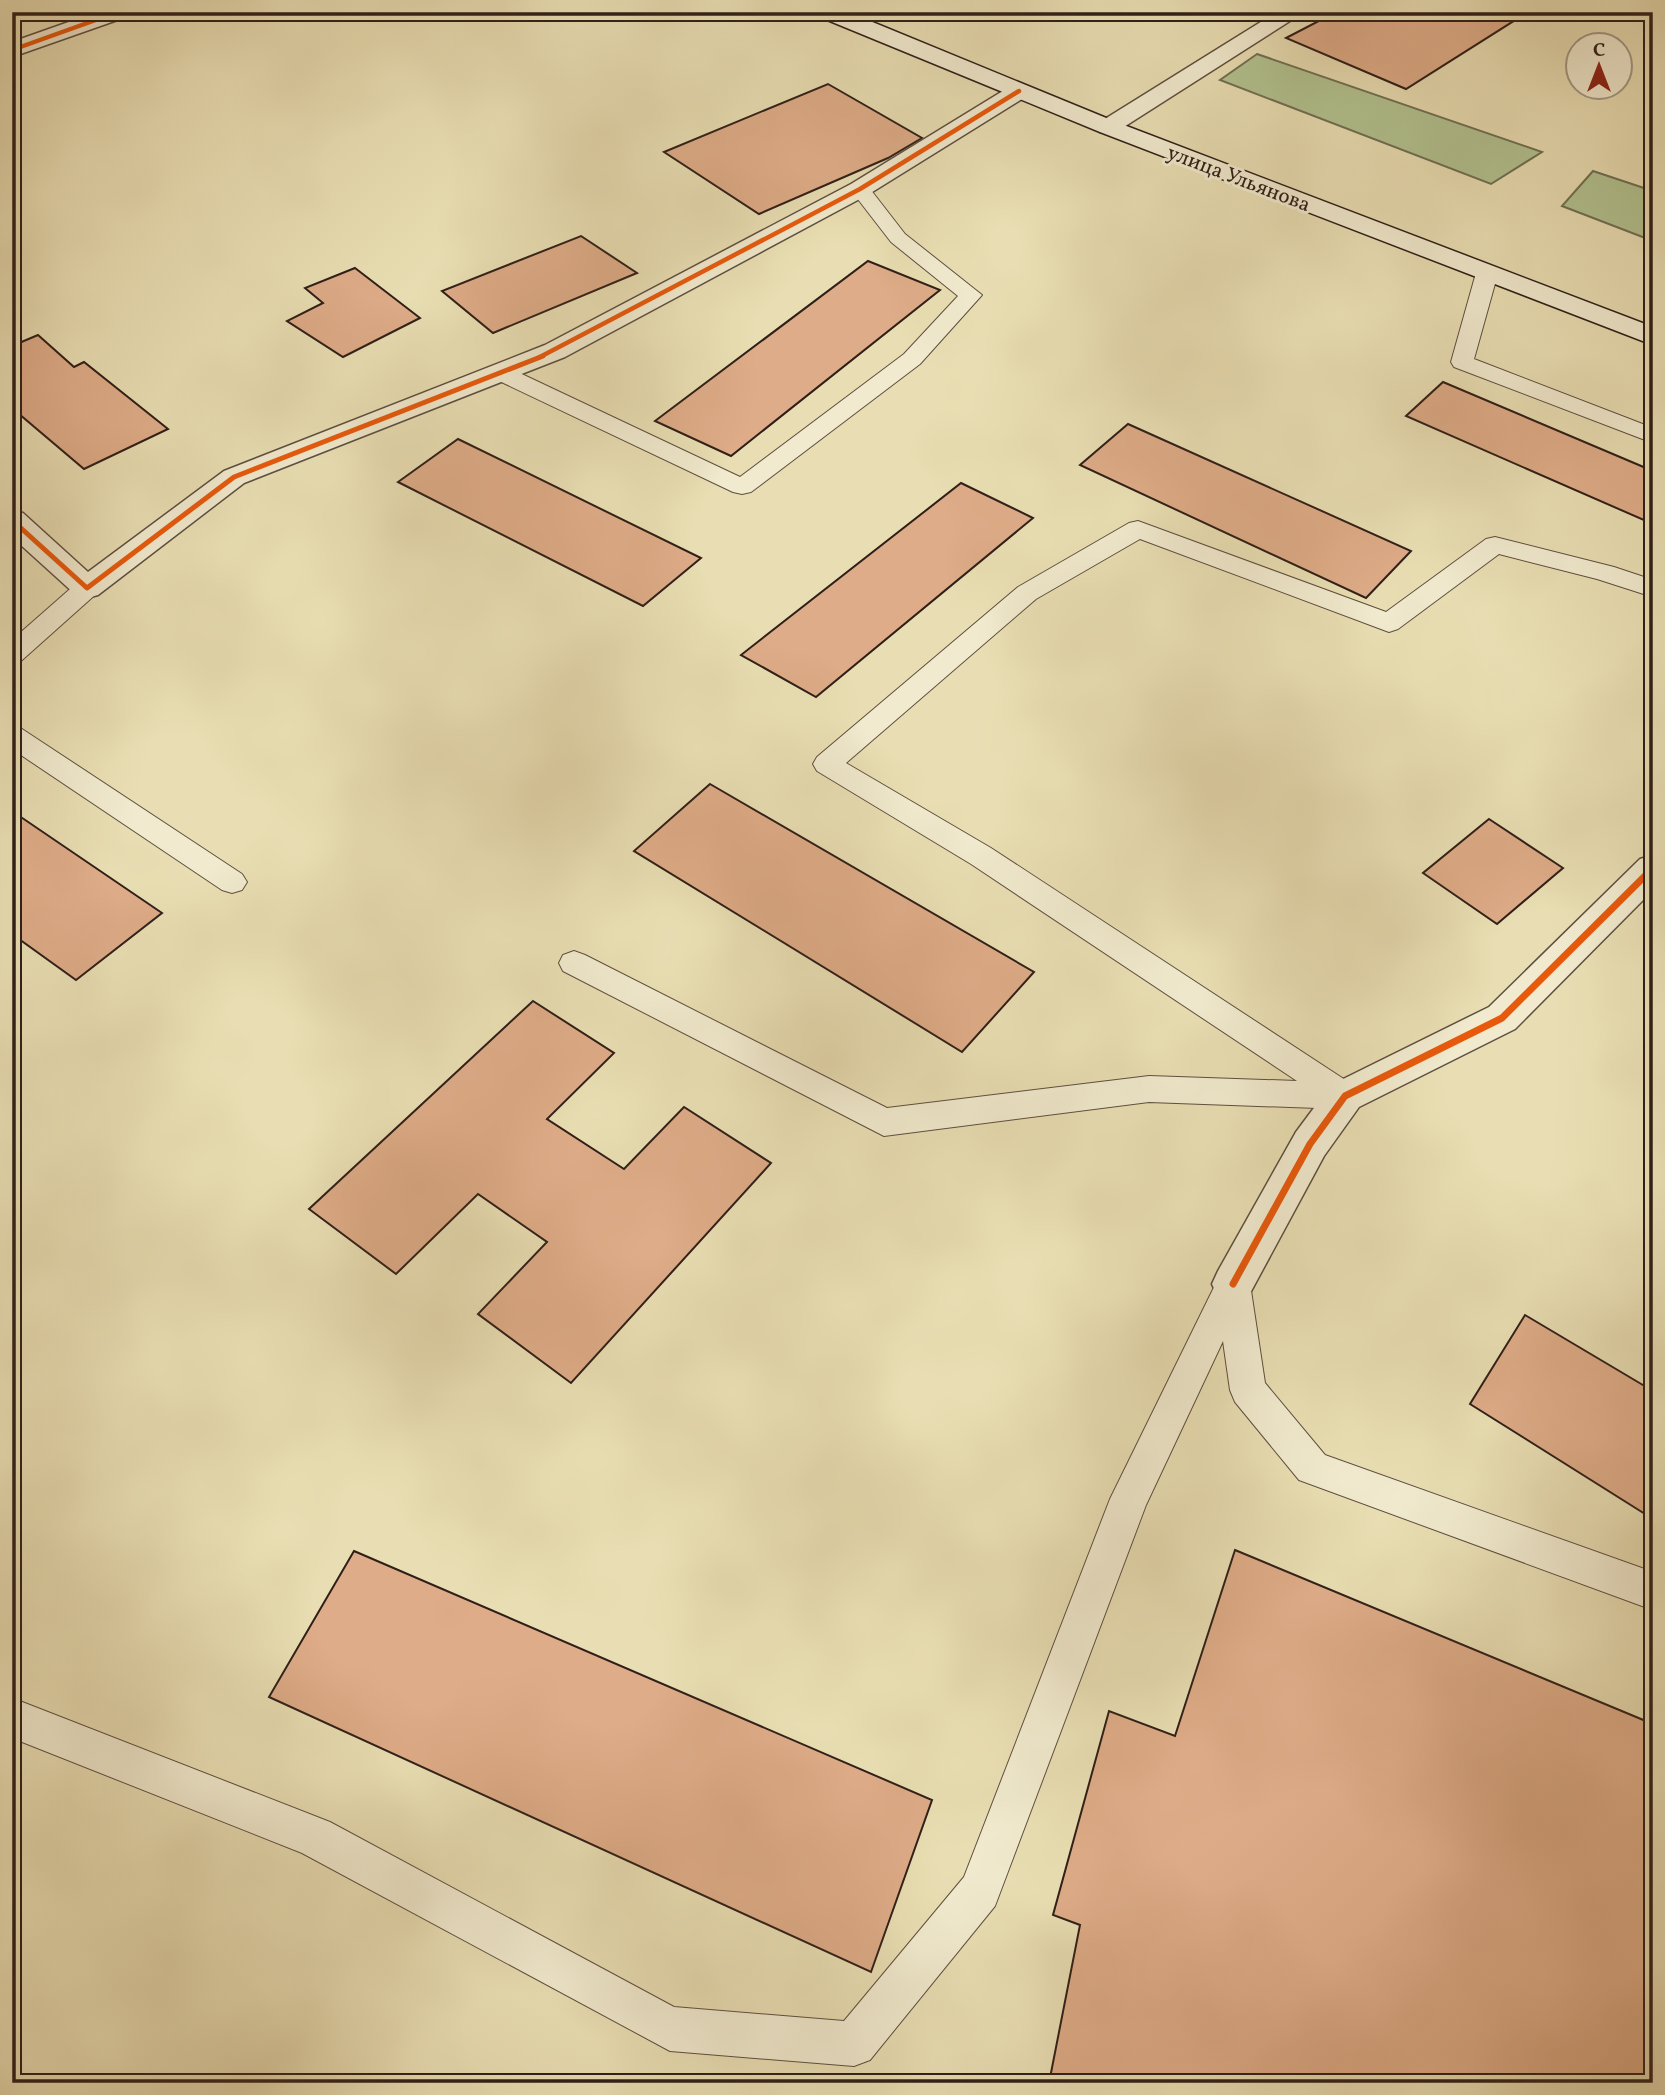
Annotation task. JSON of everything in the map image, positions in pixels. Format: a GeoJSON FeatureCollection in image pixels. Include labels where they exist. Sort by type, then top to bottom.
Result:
{"type":"FeatureCollection","features":[{"type":"Feature","properties":{"kind":"street"},"geometry":{"type":"LineString","coordinates":[[12,50],[118,12]]}},
{"type":"Feature","properties":{"kind":"street","name":"улица Ульянова"},"geometry":{"type":"LineString","coordinates":[[828,12],[1108,127],[1653,337]]}},
{"type":"Feature","properties":{"kind":"street"},"geometry":{"type":"LineString","coordinates":[[1108,127],[1293,12]]}},
{"type":"Feature","properties":{"kind":"street"},"geometry":{"type":"LineString","coordinates":[[12,520],[87,588],[234,477],[555,351],[860,189],[1019,91]]}},
{"type":"Feature","properties":{"kind":"street"},"geometry":{"type":"LineString","coordinates":[[1233,1284],[1310,1144],[1345,1096],[1502,1018],[1653,868]]}},
{"type":"Feature","properties":{"kind":"lane"},"geometry":{"type":"LineString","coordinates":[[501,373],[742,487],[912,359],[971,295],[898,238],[860,189]]}},
{"type":"Feature","properties":{"kind":"lane"},"geometry":{"type":"LineString","coordinates":[[1488,273],[1462,362],[1653,436]]}},
{"type":"Feature","properties":{"kind":"lane"},"geometry":{"type":"LineString","coordinates":[[1345,1096],[981,856],[827,764],[1027,593],[1138,529],[1389,623],[1495,545],[1605,573],[1653,589]]}},
{"type":"Feature","properties":{"kind":"lane"},"geometry":{"type":"LineString","coordinates":[[12,655],[87,588]]}},
{"type":"Feature","properties":{"kind":"lane"},"geometry":{"type":"LineString","coordinates":[[12,736],[232,882]]}},
{"type":"Feature","properties":{"kind":"lane"},"geometry":{"type":"LineString","coordinates":[[574,963],[884,1122],[1149,1089],[1345,1096]]}},
{"type":"Feature","properties":{"kind":"lane"},"geometry":{"type":"LineString","coordinates":[[1233,1284],[1248,1390],[1312,1468],[1653,1591]]}},
{"type":"Feature","properties":{"kind":"lane"},"geometry":{"type":"LineString","coordinates":[[12,1717],[315,1837],[670,2029],[854,2044],[979,1891],[1129,1499],[1233,1284]]}},
{"type":"Feature","properties":{"kind":"green space"},"geometry":{"type":"Polygon","coordinates":[[[1257,54],[1542,152],[1491,184],[1220,80],[1257,54]]]}},
{"type":"Feature","properties":{"kind":"green space"},"geometry":{"type":"Polygon","coordinates":[[[1593,171],[1653,191],[1653,241],[1562,206],[1593,171]]]}},
{"type":"Feature","properties":{"kind":"building"},"geometry":{"type":"Polygon","coordinates":[[[1336,12],[1528,12],[1406,89],[1286,38],[1336,12]]]}},
{"type":"Feature","properties":{"kind":"building"},"geometry":{"type":"Polygon","coordinates":[[[828,84],[922,138],[888,158],[759,214],[664,152],[828,84]]]}},
{"type":"Feature","properties":{"kind":"building"},"geometry":{"type":"Polygon","coordinates":[[[581,236],[637,273],[493,333],[442,291],[581,236]]]}},
{"type":"Feature","properties":{"kind":"building"},"geometry":{"type":"Polygon","coordinates":[[[868,261],[940,290],[731,456],[655,421],[868,261]]]}},
{"type":"Feature","properties":{"kind":"building"},"geometry":{"type":"Polygon","coordinates":[[[355,268],[420,318],[343,357],[287,321],[323,303],[305,288],[355,268]]]}},
{"type":"Feature","properties":{"kind":"building"},"geometry":{"type":"Polygon","coordinates":[[[38,335],[74,367],[84,362],[168,429],[84,469],[12,408],[12,346],[38,335]]]}},
{"type":"Feature","properties":{"kind":"building"},"geometry":{"type":"Polygon","coordinates":[[[1443,382],[1653,471],[1653,524],[1406,416],[1443,382]]]}},
{"type":"Feature","properties":{"kind":"building"},"geometry":{"type":"Polygon","coordinates":[[[1128,424],[1411,551],[1366,598],[1080,465],[1128,424]]]}},
{"type":"Feature","properties":{"kind":"building"},"geometry":{"type":"Polygon","coordinates":[[[458,439],[701,558],[643,606],[398,482],[458,439]]]}},
{"type":"Feature","properties":{"kind":"building"},"geometry":{"type":"Polygon","coordinates":[[[961,483],[1033,518],[816,697],[741,655],[961,483]]]}},
{"type":"Feature","properties":{"kind":"building"},"geometry":{"type":"Polygon","coordinates":[[[710,784],[1034,972],[962,1052],[634,851],[710,784]]]}},
{"type":"Feature","properties":{"kind":"building"},"geometry":{"type":"Polygon","coordinates":[[[12,811],[162,913],[76,980],[12,934],[12,811]]]}},
{"type":"Feature","properties":{"kind":"building"},"geometry":{"type":"Polygon","coordinates":[[[1489,819],[1563,868],[1497,924],[1423,873],[1489,819]]]}},
{"type":"Feature","properties":{"kind":"building"},"geometry":{"type":"Polygon","coordinates":[[[533,1001],[614,1053],[547,1119],[624,1169],[684,1107],[771,1163],[571,1383],[478,1314],[547,1242],[478,1194],[396,1274],[309,1209],[533,1001]]]}},
{"type":"Feature","properties":{"kind":"building"},"geometry":{"type":"Polygon","coordinates":[[[1525,1315],[1653,1391],[1653,1519],[1470,1404],[1525,1315]]]}},
{"type":"Feature","properties":{"kind":"building"},"geometry":{"type":"Polygon","coordinates":[[[1235,1550],[1653,1724],[1653,2083],[1049,2083],[1080,1925],[1053,1915],[1109,1711],[1175,1736],[1235,1550]]]}},
{"type":"Feature","properties":{"kind":"building"},"geometry":{"type":"Polygon","coordinates":[[[354,1551],[932,1800],[871,1972],[269,1697],[354,1551]]]}},
{"type":"Feature","properties":{"kind":"cycle path"},"geometry":{"type":"LineString","coordinates":[[12,50],[118,12]]}},
{"type":"Feature","properties":{"kind":"cycle path"},"geometry":{"type":"LineString","coordinates":[[12,520],[87,588],[234,477],[555,351],[860,189],[1019,91]]}},
{"type":"Feature","properties":{"kind":"cycle path"},"geometry":{"type":"LineString","coordinates":[[1233,1284],[1310,1144],[1345,1096],[1502,1018],[1653,868]]}}]}
